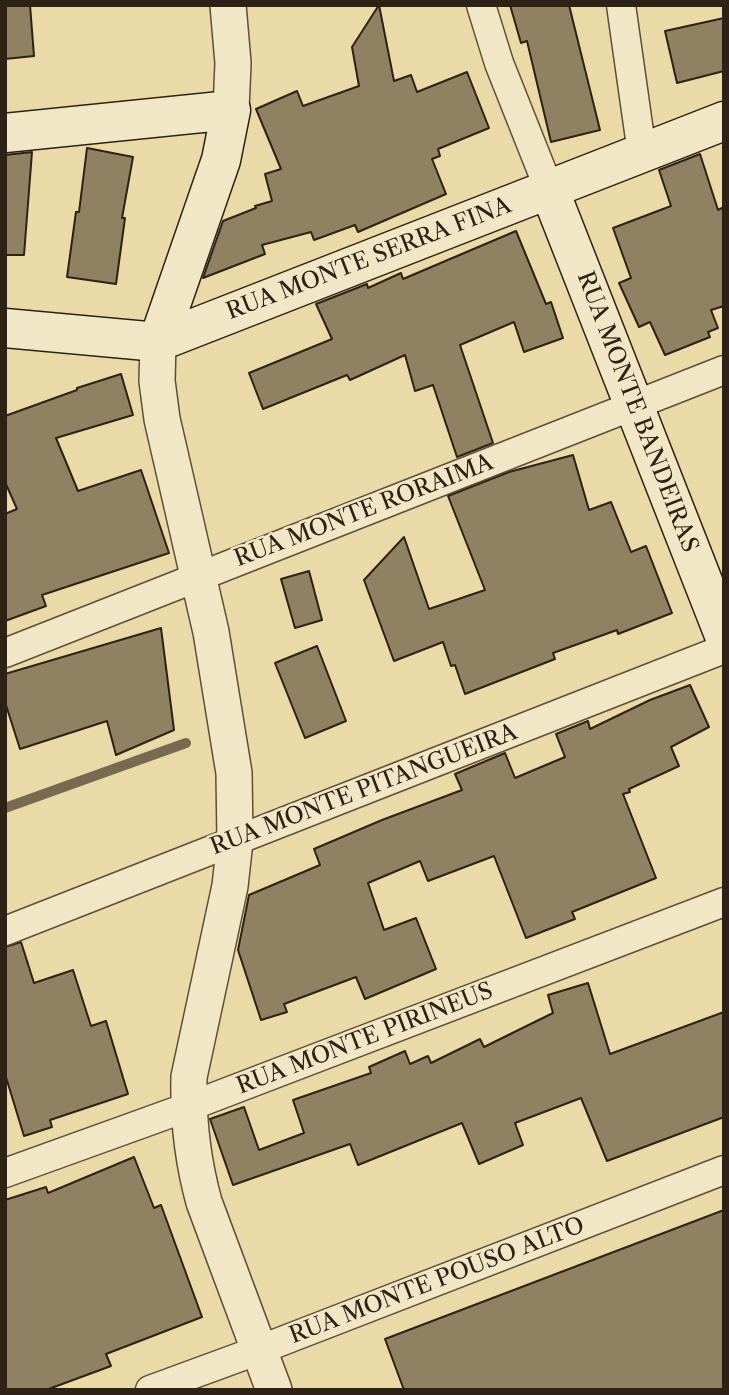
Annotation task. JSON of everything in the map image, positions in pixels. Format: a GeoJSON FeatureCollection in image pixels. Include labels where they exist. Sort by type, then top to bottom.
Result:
{"type":"FeatureCollection","features":[{"type":"Feature","properties":{"kind":"main road"},"geometry":{"type":"LineString","coordinates":[[5,133],[231,110],[221,160],[158,342]]}},
{"type":"Feature","properties":{"kind":"main road","name":"RUA MONTE SERRA FINA"},"geometry":{"type":"LineString","coordinates":[[5,328],[158,342],[724,121]]}},
{"type":"Feature","properties":{"kind":"main road","name":"RUA MONTE BANDEIRAS"},"geometry":{"type":"LineString","coordinates":[[550,189],[724,635]]}},
{"type":"Feature","properties":{"kind":"street"},"geometry":{"type":"LineString","coordinates":[[228,5],[233,63],[231,110]]}},
{"type":"Feature","properties":{"kind":"street"},"geometry":{"type":"LineString","coordinates":[[481,5],[499,63],[550,189]]}},
{"type":"Feature","properties":{"kind":"street"},"geometry":{"type":"LineString","coordinates":[[621,5],[642,153]]}},
{"type":"Feature","properties":{"kind":"street"},"geometry":{"type":"LineString","coordinates":[[158,342],[157,381],[162,419],[211,632],[234,773],[234,841],[230,886],[189,1077],[188,1107],[198,1180],[204,1202],[274,1390]]}},
{"type":"Feature","properties":{"kind":"street","name":"RUA MONTE RORAIMA"},"geometry":{"type":"LineString","coordinates":[[5,653],[724,370]]}},
{"type":"Feature","properties":{"kind":"street","name":"RUA MONTE PITANGUEIRA"},"geometry":{"type":"LineString","coordinates":[[5,931],[724,649]]}},
{"type":"Feature","properties":{"kind":"street","name":"RUA MONTE PIRINEUS"},"geometry":{"type":"LineString","coordinates":[[5,1173],[188,1107],[724,902]]}},
{"type":"Feature","properties":{"kind":"street","name":"RUA MONTE POUSO ALTO"},"geometry":{"type":"LineString","coordinates":[[150,1390],[724,1170]]}},
{"type":"Feature","properties":{"kind":"building"},"geometry":{"type":"Polygon","coordinates":[[[5,5],[30,5],[34,56],[5,59],[5,5]]]}},
{"type":"Feature","properties":{"kind":"building"},"geometry":{"type":"Polygon","coordinates":[[[379,5],[394,81],[411,75],[417,92],[467,72],[489,128],[438,149],[440,156],[432,159],[446,194],[358,232],[355,225],[314,240],[311,232],[262,245],[265,254],[203,278],[223,221],[272,201],[265,174],[281,169],[256,109],[297,91],[303,106],[359,86],[352,47],[379,5]]]}},
{"type":"Feature","properties":{"kind":"building"},"geometry":{"type":"Polygon","coordinates":[[[510,5],[569,5],[600,130],[551,142],[527,41],[521,43],[510,5]]]}},
{"type":"Feature","properties":{"kind":"building"},"geometry":{"type":"Polygon","coordinates":[[[724,18],[724,71],[677,83],[665,31],[724,18]]]}},
{"type":"Feature","properties":{"kind":"building"},"geometry":{"type":"Polygon","coordinates":[[[87,148],[133,157],[122,218],[125,218],[116,284],[67,277],[87,148]]]}},
{"type":"Feature","properties":{"kind":"building"},"geometry":{"type":"Polygon","coordinates":[[[32,152],[24,255],[5,255],[5,155],[32,152]]]}},
{"type":"Feature","properties":{"kind":"building"},"geometry":{"type":"Polygon","coordinates":[[[700,154],[718,210],[724,207],[724,306],[711,310],[718,328],[708,332],[710,337],[665,355],[650,322],[639,327],[619,283],[631,278],[613,228],[671,206],[659,170],[700,154]]]}},
{"type":"Feature","properties":{"kind":"building"},"geometry":{"type":"Polygon","coordinates":[[[516,231],[546,304],[551,302],[563,338],[524,352],[514,322],[460,345],[493,443],[457,457],[433,385],[415,391],[405,355],[350,380],[347,375],[263,409],[249,373],[332,339],[316,304],[367,284],[368,288],[401,273],[403,279],[516,231]]]}},
{"type":"Feature","properties":{"kind":"building"},"geometry":{"type":"Polygon","coordinates":[[[121,374],[133,415],[56,438],[78,491],[141,470],[169,553],[42,595],[46,606],[5,621],[5,514],[17,509],[5,482],[5,416],[121,374]]]}},
{"type":"Feature","properties":{"kind":"building"},"geometry":{"type":"Polygon","coordinates":[[[573,455],[589,510],[611,502],[631,552],[646,546],[672,613],[618,634],[617,630],[553,653],[555,659],[465,694],[443,642],[394,661],[364,580],[404,537],[429,609],[485,590],[448,496],[509,472],[573,455]]]}},
{"type":"Feature","properties":{"kind":"building"},"geometry":{"type":"Polygon","coordinates":[[[309,571],[322,620],[295,628],[281,579],[309,571]]]}},
{"type":"Feature","properties":{"kind":"building"},"geometry":{"type":"Polygon","coordinates":[[[161,628],[174,730],[116,755],[107,721],[20,749],[5,702],[5,674],[161,628]]]}},
{"type":"Feature","properties":{"kind":"building"},"geometry":{"type":"Polygon","coordinates":[[[317,646],[346,721],[305,738],[275,663],[317,646]]]}},
{"type":"Feature","properties":{"kind":"building"},"geometry":{"type":"Polygon","coordinates":[[[690,685],[709,727],[671,747],[679,766],[623,794],[656,878],[572,912],[575,919],[526,938],[494,856],[428,881],[420,861],[368,883],[384,930],[416,918],[436,969],[365,999],[356,977],[284,1004],[287,1012],[261,1020],[238,950],[249,895],[320,865],[314,849],[462,790],[455,774],[505,753],[515,778],[565,757],[556,734],[588,721],[590,729],[650,700],[690,685]]]}},
{"type":"Feature","properties":{"kind":"building"},"geometry":{"type":"Polygon","coordinates":[[[21,942],[34,983],[73,970],[91,1026],[106,1021],[128,1094],[50,1120],[52,1127],[24,1136],[5,1074],[5,947],[21,942]]]}},
{"type":"Feature","properties":{"kind":"building"},"geometry":{"type":"Polygon","coordinates":[[[588,983],[610,1054],[724,1012],[724,1117],[607,1161],[581,1098],[515,1123],[523,1145],[479,1164],[462,1123],[358,1165],[350,1144],[233,1185],[210,1119],[244,1107],[259,1150],[304,1133],[293,1100],[371,1073],[369,1067],[405,1051],[410,1064],[428,1056],[431,1063],[480,1039],[484,1047],[553,1013],[548,995],[588,983]]]}},
{"type":"Feature","properties":{"kind":"building"},"geometry":{"type":"Polygon","coordinates":[[[134,1157],[154,1208],[161,1205],[202,1317],[106,1354],[111,1366],[46,1390],[5,1390],[5,1200],[46,1187],[48,1193],[134,1157]]]}},
{"type":"Feature","properties":{"kind":"building"},"geometry":{"type":"Polygon","coordinates":[[[724,1210],[724,1390],[404,1390],[385,1339],[724,1210]]]}},
{"type":"Feature","properties":{"kind":"waterway"},"geometry":{"type":"LineString","coordinates":[[5,808],[186,743]]}}]}
